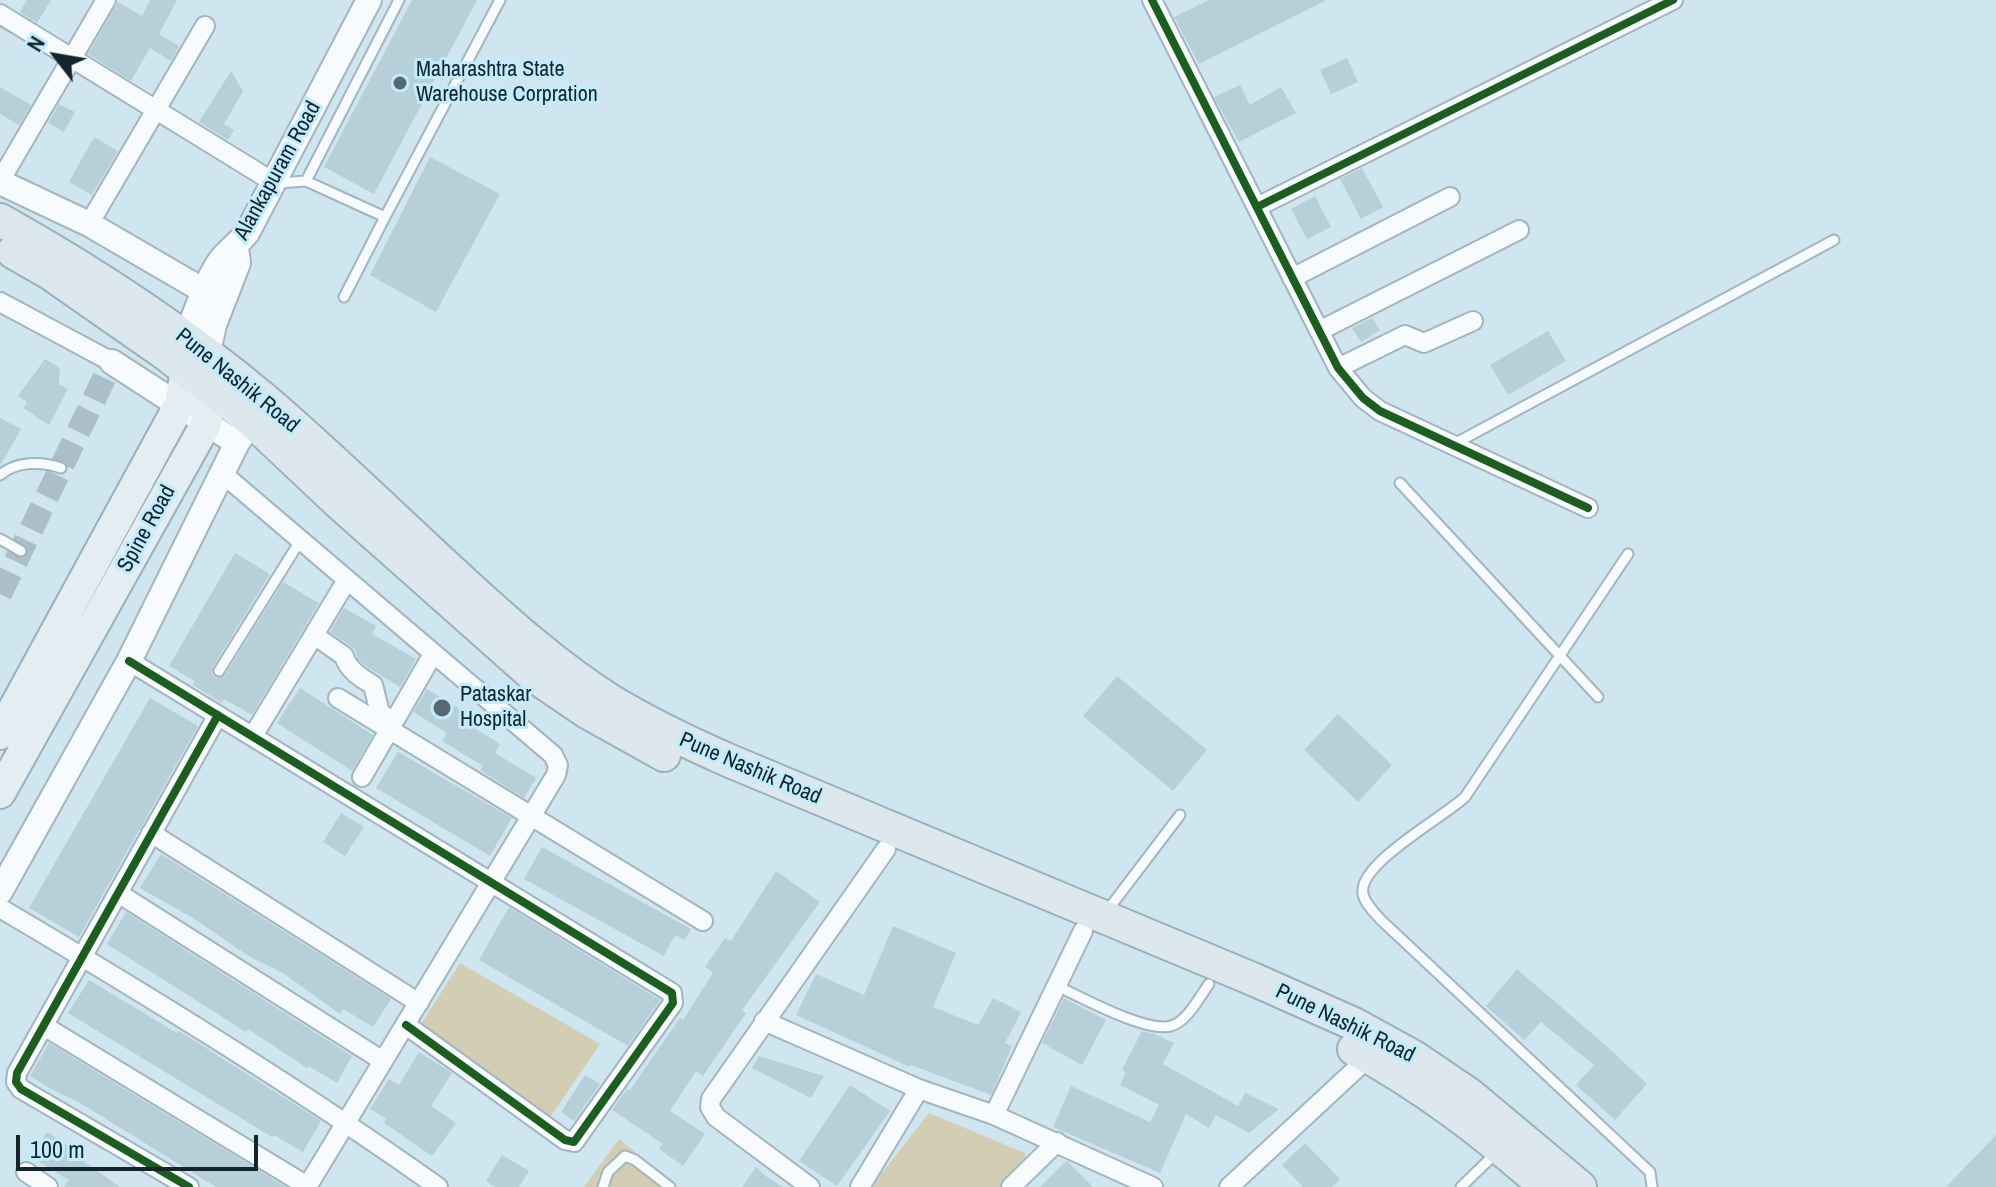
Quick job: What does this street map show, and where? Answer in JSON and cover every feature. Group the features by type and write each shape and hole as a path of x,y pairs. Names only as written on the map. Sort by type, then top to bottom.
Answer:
{"highway":[{"name":"Pune Nashik Road","path":"0,220 69,259 197,364 251,421 480,630 534,676 587,712 666,756 886,849 1303,1001 1354,1024 1414,1057 1494,1114 1580,1187"},
{"name":"Pune Nashik Road","path":"0,245 197,364"},
{"name":"Pune Nashik Road","path":"251,421 609,700 694,746 1092,924 1209,984 1321,1032 1422,1089 1520,1172"}],"main road":[{"name":"Spine Road","path":"0,734 180,404 197,364"},
{"name":"Spine Road","path":"0,793 206,424 197,364"}],"street":[{"path":"106,0 0,181 89,224 204,291"},
{"name":"Alankapuram Road","path":"197,364 204,291 222,258 247,233 369,0"},
{"path":"1152,0 1338,368 1363,398 1380,411 1588,508"},
{"path":"1257,207 1673,0"},
{"path":"0,14 275,183"},
{"path":"89,224 205,26"},
{"path":"1292,278 1450,197"},
{"path":"1319,331 1519,230"},
{"name":"Spine Road","path":"197,364 238,263 236,247"},
{"path":"0,302 112,362 206,424 251,421"},
{"path":"1338,368 1405,335 1424,343 1473,321"},
{"name":"Spine Road","path":"0,892 129,661 251,421"},
{"path":"44,1026 307,1187 556,775 558,765 553,755 223,474"},
{"path":"253,736 347,580"},
{"path":"314,635 344,656 355,673 373,685 380,713 390,725"},
{"path":"362,777 433,654"},
{"path":"129,661 672,993 673,1003 574,1142 565,1140 406,1025"},
{"path":"338,698 390,725 530,817 703,921"},
{"path":"189,1187 21,1089 16,1082 17,1073 218,715"},
{"path":"151,833 419,1003"},
{"path":"810,1187 716,1117 710,1107 711,1099 886,849"},
{"path":"118,893 383,1061"},
{"path":"0,908 347,1122 438,1187"},
{"path":"994,1115 1057,986 1092,924"},
{"path":"764,1021 919,1089 994,1115 1153,1187"},
{"path":"1229,1187 1369,1057"},
{"path":"860,1187 919,1089"},
{"path":"1011,1187 1057,1142"},
{"path":"26,1172 48,1187"}],"lane":[{"path":"306,181 399,0"},
{"path":"344,297 500,0"},
{"path":"275,183 306,181 385,217"},
{"path":"1451,445 1834,240"},
{"path":"0,475 27,464 48,463 61,468"},
{"path":"1400,483 1598,697"},
{"path":"0,539 21,551"},
{"path":"219,671 300,541"},
{"path":"1628,554 1465,797 1373,867 1364,880 1363,894 1381,920 1650,1172 1652,1187"},
{"path":"1092,924 1180,815"},
{"path":"1057,986 1121,1015 1147,1024 1171,1026 1184,1017 1209,984"},
{"path":"603,1187 608,1172 625,1156 670,1187"},
{"path":"1461,1187 1520,1172"}],"shaded area":[{"path":"460,963 600,1044 549,1119 420,1026"},
{"path":"929,1113 1025,1153 1025,1161 1003,1187 871,1187"},
{"path":"619,1139 678,1187 584,1187"}],"building":[{"path":"27,0 51,0 37,23 20,12"},
{"path":"150,0 177,0 159,34 179,46 171,61 150,48 131,81 88,54 118,2 142,16"},
{"name":"Maharashtra State Warehouse Corpration","path":"412,0 477,0 374,194 324,167"},
{"path":"1209,0 1327,0 1199,64 1174,17"},
{"path":"1347,58 1358,82 1331,94 1320,70"},
{"path":"231,71 243,91 224,124 234,130 228,140 199,122"},
{"path":"1240,85 1250,105 1281,87 1296,113 1239,142 1214,97"},
{"path":"0,87 31,105 19,125 0,114"},
{"path":"59,104 75,112 64,132 48,123"},
{"path":"94,137 118,151 92,195 69,182"},
{"path":"430,157 500,194 436,312 370,275"},
{"path":"1362,168 1383,207 1361,219 1340,179"},
{"path":"1315,196 1331,227 1307,239 1291,209"},
{"path":"1372,318 1380,330 1361,342 1352,328"},
{"path":"1548,331 1566,361 1508,395 1490,365"},
{"path":"45,359 60,368 59,384 68,389 49,425 23,408 27,402 18,396"},
{"path":"0,418 21,429 0,466"},
{"path":"235,553 270,574 213,667 212,674 216,678 225,675 283,582 319,603 252,715 224,699 222,703 193,685 195,681 169,666"},
{"path":"344,608 376,626 372,634 416,659 400,687 367,667 358,659 355,649 330,632"},
{"path":"1117,676 1207,750 1173,791 1083,716"},
{"path":"300,688 373,735 352,771 277,723"},
{"path":"427,689 465,712 460,719 500,744 495,753 536,778 524,798 480,770 483,766 442,741 447,733 413,712"},
{"path":"150,698 198,726 79,937 29,908"},
{"path":"1338,714 1392,765 1358,802 1304,750"},
{"path":"398,752 512,818 490,856 376,788"},
{"path":"341,813 364,827 345,856 323,842"},
{"path":"542,847 691,929 685,940 675,935 664,956 524,879"},
{"path":"161,854 391,999 373,1027 343,1009 340,1014 283,973 250,957 193,918 140,888"},
{"path":"776,871 820,902 742,1010 746,1013 703,1076 696,1071 670,1111 705,1134 683,1166 659,1149 663,1144 612,1110 627,1089 630,1090 680,1018 683,1020 713,973 705,967 725,938 731,941"},
{"path":"509,907 660,1000 628,1046 479,960"},
{"path":"126,912 352,1056 337,1083 307,1068 248,1029 246,1032 107,944"},
{"path":"893,926 956,953 933,1007 978,1025 993,998 1021,1012 1005,1043 1012,1046 991,1095 910,1067 796,1015 816,974 864,995"},
{"path":"1517,969 1647,1084 1615,1120 1576,1085 1594,1065 1541,1022 1524,1040 1486,1006"},
{"path":"89,980 177,1033 179,1031 321,1121 303,1152 274,1135 272,1137 68,1013"},
{"path":"1064,998 1106,1020 1082,1065 1042,1043"},
{"path":"1142,1031 1174,1043 1163,1064 1238,1106 1245,1093 1279,1109 1249,1133 1216,1115 1209,1128 1186,1114 1160,1173 1053,1127 1071,1086 1150,1122 1159,1105 1120,1085 1126,1072 1122,1070"},
{"path":"49,1043 286,1187 216,1187 80,1103 51,1089 30,1076"},
{"path":"419,1052 452,1073 431,1106 456,1123 432,1156 384,1123 386,1119 370,1109 389,1079 399,1085"},
{"path":"759,1056 824,1076 811,1098 752,1068"},
{"path":"585,1075 600,1084 574,1121 561,1112"},
{"path":"850,1085 890,1111 837,1186 799,1161"},
{"path":"47,1132 75,1150 73,1154 120,1187 64,1187 69,1180 31,1157"},
{"path":"1996,1135 1996,1187 1946,1187"},
{"path":"1305,1143 1340,1179 1332,1187 1303,1187 1282,1165"},
{"path":"502,1155 529,1171 519,1187 495,1187 486,1181"},
{"path":"1068,1162 1093,1187 1040,1187"},
{"path":"756,1167 767,1177 783,1187 742,1187"}],"tunnel":[{"path":"0,594 112,362"}],"cycle path":[{"path":"1152,0 1338,368 1363,398 1380,411 1588,508"},
{"path":"1257,207 1673,0"},
{"path":"129,661 672,993 673,1003 574,1142 565,1140 406,1025"},
{"path":"189,1187 21,1089 16,1082 17,1073 218,715"}],"place":[{"name":"Maharashtra State Warehouse Corpration","path":"400,83"},
{"name":"Pataskar Hospital","path":"442,708"}]}
